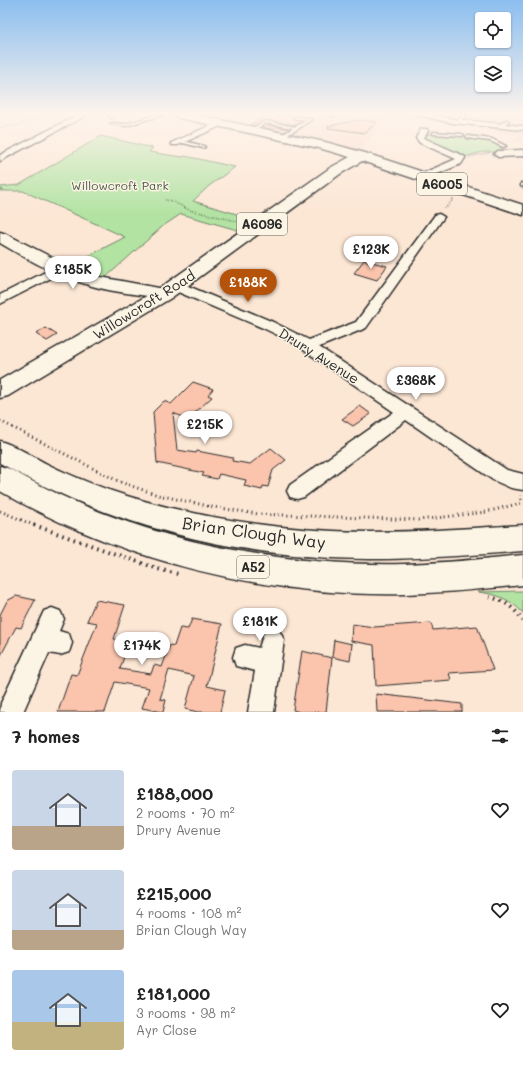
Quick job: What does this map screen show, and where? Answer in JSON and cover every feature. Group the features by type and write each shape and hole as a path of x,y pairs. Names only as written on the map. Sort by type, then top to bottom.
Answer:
{"main road":[{"name":"A6005","path":"335,148 523,210"},
{"name":"Willowcroft Road","path":"0,390 170,290 335,171 361,156"},
{"name":"Brian Clough Way","path":"0,451 51,480 106,502 162,520 221,532 294,542 347,545 412,545 523,538"},
{"name":"Brian Clough Way","path":"0,477 60,508 102,526 166,548 232,564 320,575 371,579 457,577 523,570"},
{"path":"485,541 523,527"}],"street":[{"path":"0,158 19,148"},
{"path":"422,177 458,162 461,158 439,148"},
{"path":"507,148 511,152"},
{"path":"498,154 511,152 523,153"},
{"path":"307,346 361,325 439,217"},
{"path":"0,237 60,268 90,280 150,290 170,290"},
{"path":"0,300 60,268"},
{"name":"Drury Avenue","path":"170,290 268,325 307,346 500,475 520,484"},
{"path":"297,491 406,412"},
{"path":"10,712 51,634"},
{"path":"245,657 271,651 261,712"}],"path":[{"path":"461,158 473,157 483,153 498,154"},
{"path":"0,190 4,189"},
{"path":"165,200 172,201 189,210 259,226"},
{"path":"0,421 120,482 158,495 258,514 419,520 486,512 521,503 520,484"}],"shaded area":[{"path":"348,148 361,148 358,151"}],"green space":[{"name":"Willowcroft Park","path":"81,148 153,148 149,152 182,157 185,156 235,167 209,186 193,201 257,220 241,231 181,214 163,226 105,278 71,265 125,237 23,191 0,191 0,187 19,185"},
{"path":"445,148 501,148 503,150 497,152 483,152 464,157"},
{"path":"523,591 523,613 503,598 478,592"}],"building":[{"path":"364,260 387,266 377,280 354,273"},
{"path":"46,328 57,335 47,341 36,334"},
{"path":"193,382 213,389 208,395 212,397 188,419 173,413 177,450 196,453 197,451 233,458 232,461 250,464 271,448 286,460 273,470 268,487 263,486 262,490 244,486 246,480 219,474 217,479 202,476 204,473 157,463 153,412 164,401 171,404"},
{"path":"360,406 371,414 353,426 342,419"},
{"path":"16,596 35,600 21,628 16,627 0,657 0,615 7,601"},
{"path":"96,600 125,605 114,639 129,641 120,669 151,674 154,665 162,667 170,645 174,646 180,628 188,629 192,619 222,624 207,686 225,690 220,712 198,712 185,709 194,676 169,670 160,699 166,700 163,712 142,708 149,688 115,682 105,712 58,712 71,674 77,675 97,623 87,621"},
{"path":"431,623 433,630 477,626 493,670 449,673 451,680 376,686 374,645 351,641 352,624 374,627"},
{"path":"334,640 352,644 350,661 332,657"},
{"path":"302,651 332,658 326,712 300,712 293,710"},
{"path":"376,694 462,704 462,712 377,712"}]}
